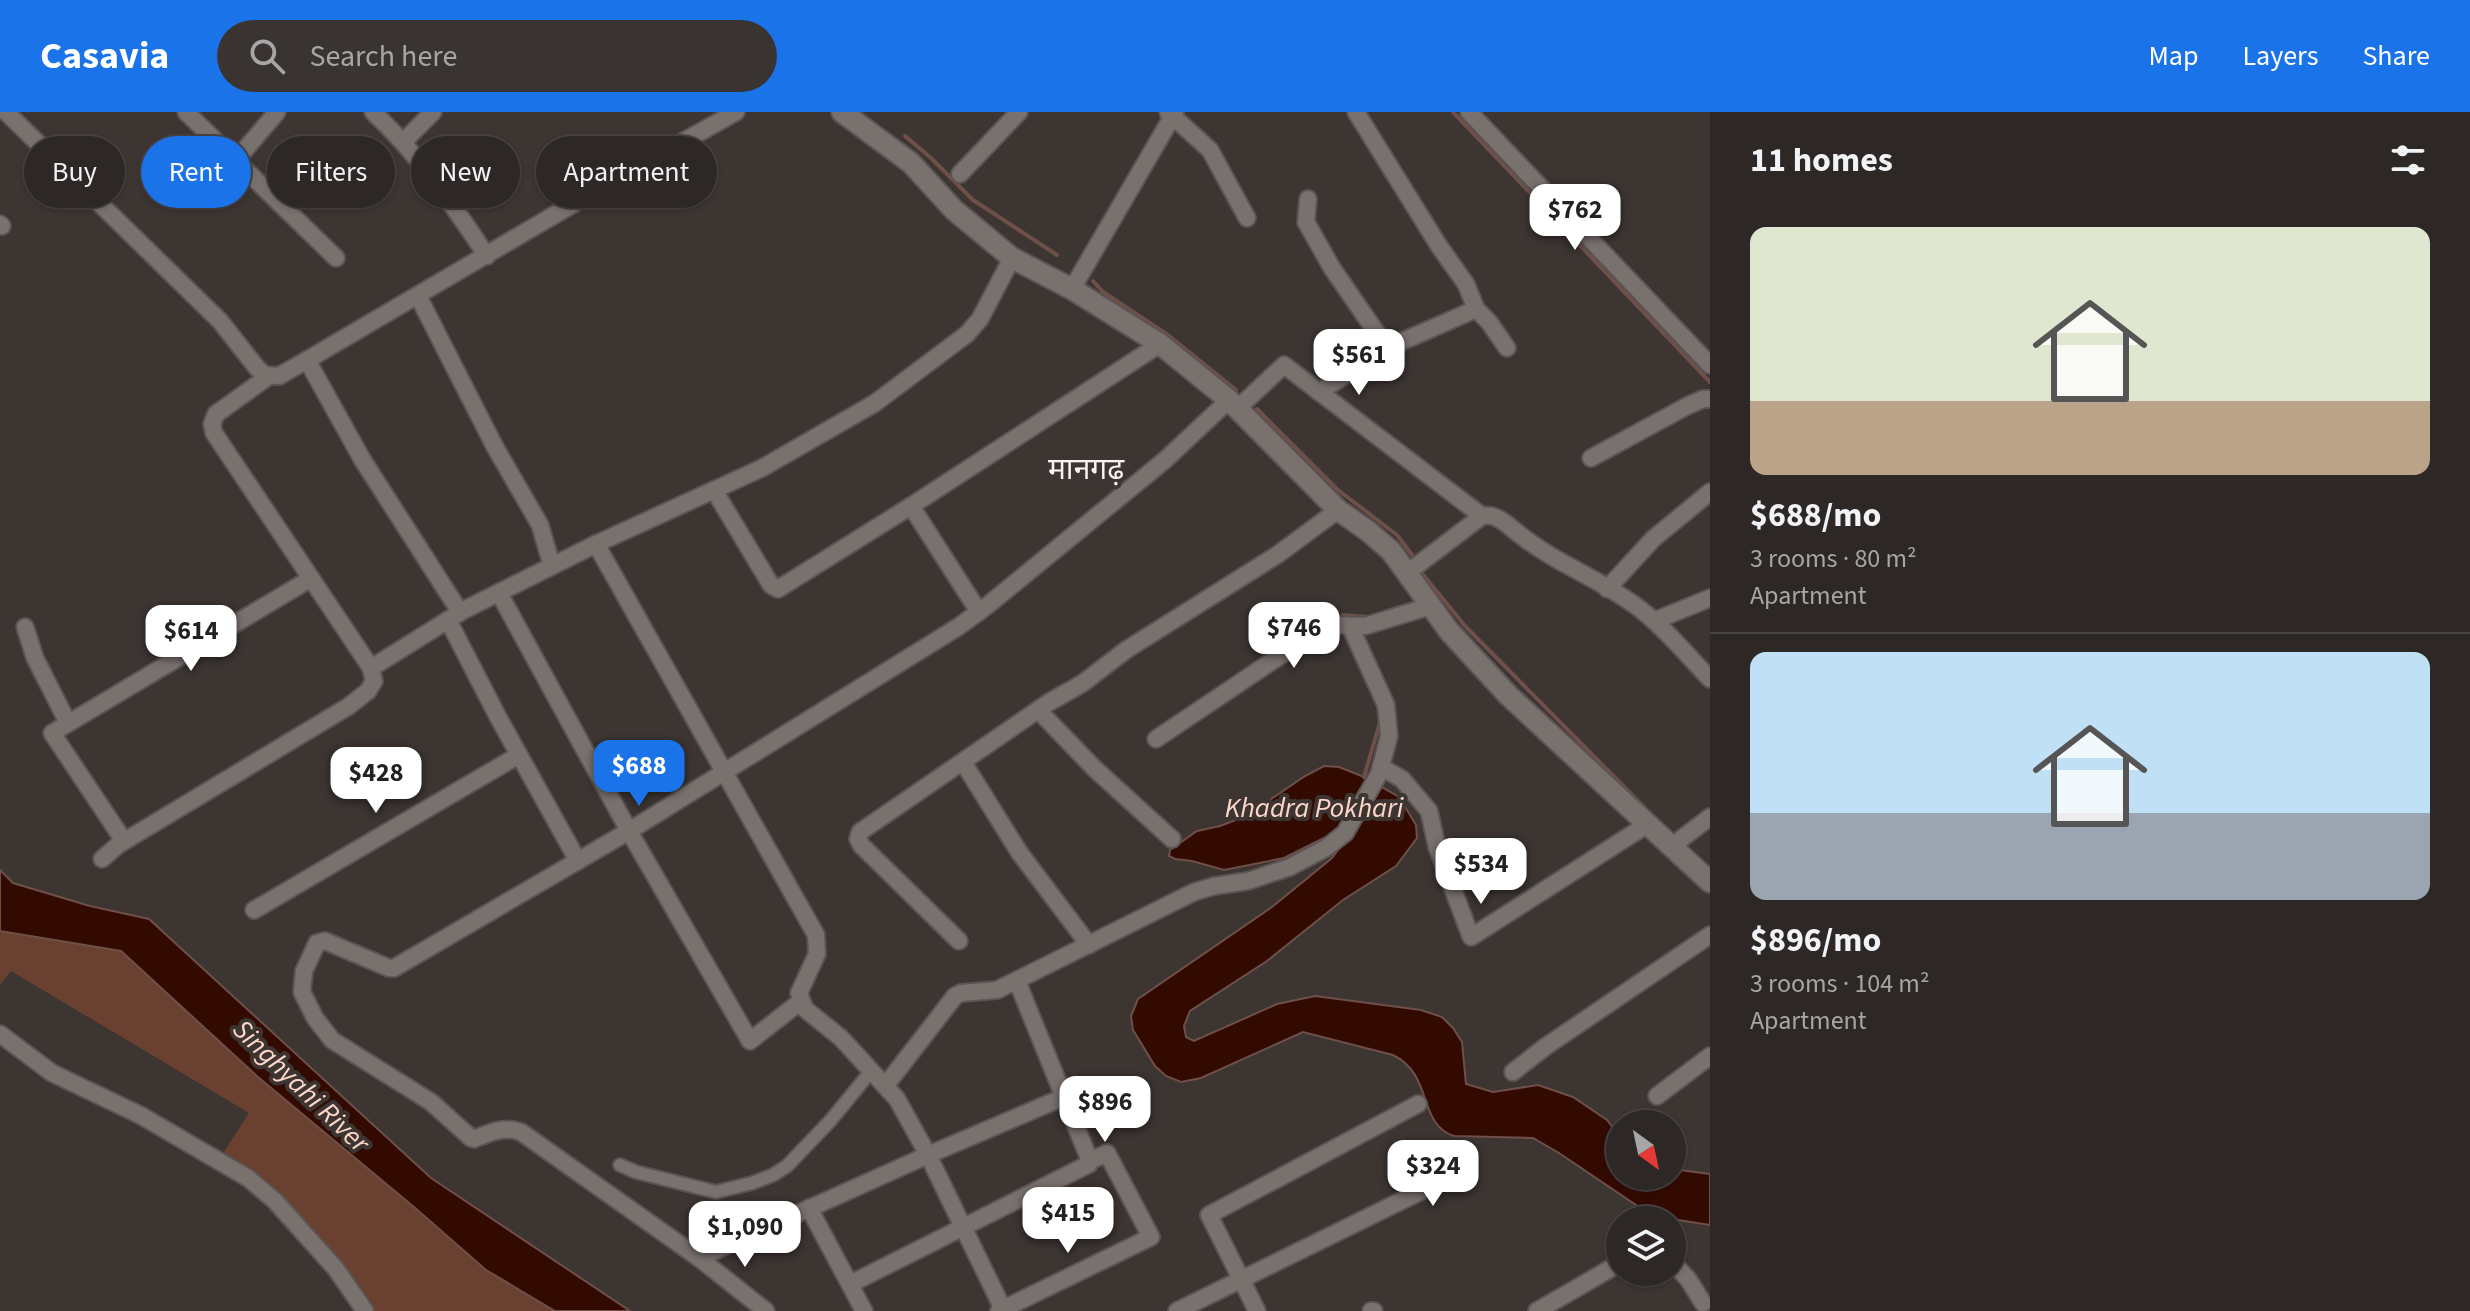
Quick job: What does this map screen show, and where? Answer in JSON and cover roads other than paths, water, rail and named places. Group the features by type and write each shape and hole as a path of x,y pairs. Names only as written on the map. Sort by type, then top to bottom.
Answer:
{"street":[{"path":"6,112 220,321 257,368 269,376 279,376 736,112"},
{"path":"186,112 212,136"},
{"path":"251,143 277,112"},
{"path":"373,112 404,141 447,196 487,256"},
{"path":"404,141 433,112"},
{"path":"960,174 1019,112"},
{"path":"1356,112 1466,284 1476,309 1507,348"},
{"path":"1469,112 1710,365"},
{"path":"846,113 911,163 954,210 1012,258 1072,289 1160,344 1234,404 1338,510 1391,551 1449,631 1508,695 1710,882"},
{"path":"1072,289 1172,113 1210,150 1247,218"},
{"path":"251,173 336,258"},
{"path":"1308,199 1306,222 1332,268 1387,348"},
{"path":"371,668 454,616 596,544 762,468 875,403 967,334 980,319 1012,258"},
{"path":"418,296 495,447 540,525 552,566"},
{"path":"1319,392 1387,348 1476,309"},
{"path":"714,490 776,589 911,506 1160,344"},
{"path":"307,360 454,616 519,755 578,861"},
{"path":"766,1311 699,1258 521,1132 499,1129 471,1138 431,1102 332,1040 315,1018 302,992 304,971 319,942 325,941 394,968 629,831 979,612 1284,365 1482,516"},
{"path":"102,859 124,841 349,706 368,691 374,681 371,668 214,433 212,424 216,414 269,376"},
{"path":"1591,458 1695,402 1710,399"},
{"path":"1607,589 1653,539 1710,492"},
{"path":"911,506 979,612"},
{"path":"959,941 861,845 858,839 860,832 1038,710 1083,683 1126,650 1277,555 1338,510"},
{"path":"1407,573 1482,516 1489,514 1498,517 1539,550 1637,607 1710,679"},
{"path":"596,544 816,935 817,954 799,993 805,1009 841,1038 897,1099 928,1155 963,1228 1002,1310 1151,1237 1107,1153 1090,1161 1083,1169 963,1228 850,1284"},
{"path":"124,841 52,733 310,579"},
{"path":"499,593 629,831 750,1041 801,1001"},
{"path":"1654,621 1710,598"},
{"path":"1156,739 1327,627 1365,626 1431,606"},
{"path":"886,1085 955,996 997,990 1194,892 1248,881 1290,867 1326,848 1345,833 1380,770 1389,736 1386,705 1350,626"},
{"path":"25,627 35,658 68,723"},
{"path":"1038,710 1095,769 1172,839"},
{"path":"254,910 519,755"},
{"path":"963,762 1019,852 1089,945"},
{"path":"1380,770 1402,779 1429,811 1437,847 1471,937 1648,824"},
{"path":"1672,846 1710,817"},
{"path":"1513,1072 1710,935"},
{"path":"1017,981 1090,1161"},
{"path":"0,1034 52,1073 140,1115 248,1178 275,1201 336,1269 365,1311"},
{"path":"1657,1096 1710,1056"},
{"path":"620,1165 636,1172 716,1192 752,1183 787,1166 831,1120 872,1070"},
{"path":"699,1258 1064,1097"},
{"path":"1257,1311 1209,1215 1418,1104"},
{"path":"1177,1311 1464,1170"},
{"path":"809,1208 864,1311"},
{"path":"1537,1311 1606,1271"},
{"path":"1686,1277 1701,1304"}],"water":[{"name":"Khadra Pokhari","path":"1324,766 1339,767 1364,777 1399,797 1416,825 1417,838 1396,866 1343,900 1267,961 1190,1011 1184,1026 1186,1037 1194,1041 1277,1004 1315,996 1421,1010 1442,1017 1462,1042 1466,1084 1493,1092 1538,1085 1573,1097 1606,1119 1606,1185 1533,1138 1454,1136 1442,1130 1429,1110 1415,1074 1393,1055 1303,1032 1201,1078 1181,1082 1166,1076 1155,1066 1133,1030 1131,1016 1138,999 1272,907 1332,858 1366,811 1330,835 1284,858 1224,870 1175,859 1169,856 1170,850 1197,831 1246,816"},
{"name":"Singhyahi River","path":"0,870 13,883 90,906 149,919 431,1178 630,1311 555,1311 486,1270 258,1077 121,951 0,931"},
{"name":"Khadra Pokhari","path":"1686,1171 1710,1174 1710,1225 1686,1221 1686,1206 1638,1206 1614,1190 1686,1190"}],"waterway":[{"path":"1453,112 1710,382"},
{"path":"905,136 973,200 1057,255"},
{"path":"1093,281 1103,292 1168,335 1236,390"},
{"path":"1257,409 1338,490 1397,535 1412,555"},
{"path":"1421,572 1465,626 1644,807"},
{"path":"1384,612 1413,603"},
{"path":"1343,615 1368,617"},
{"path":"1364,777 1380,722"}],"district":[{"name":"मानगढ़","path":"1086,469"}]}
